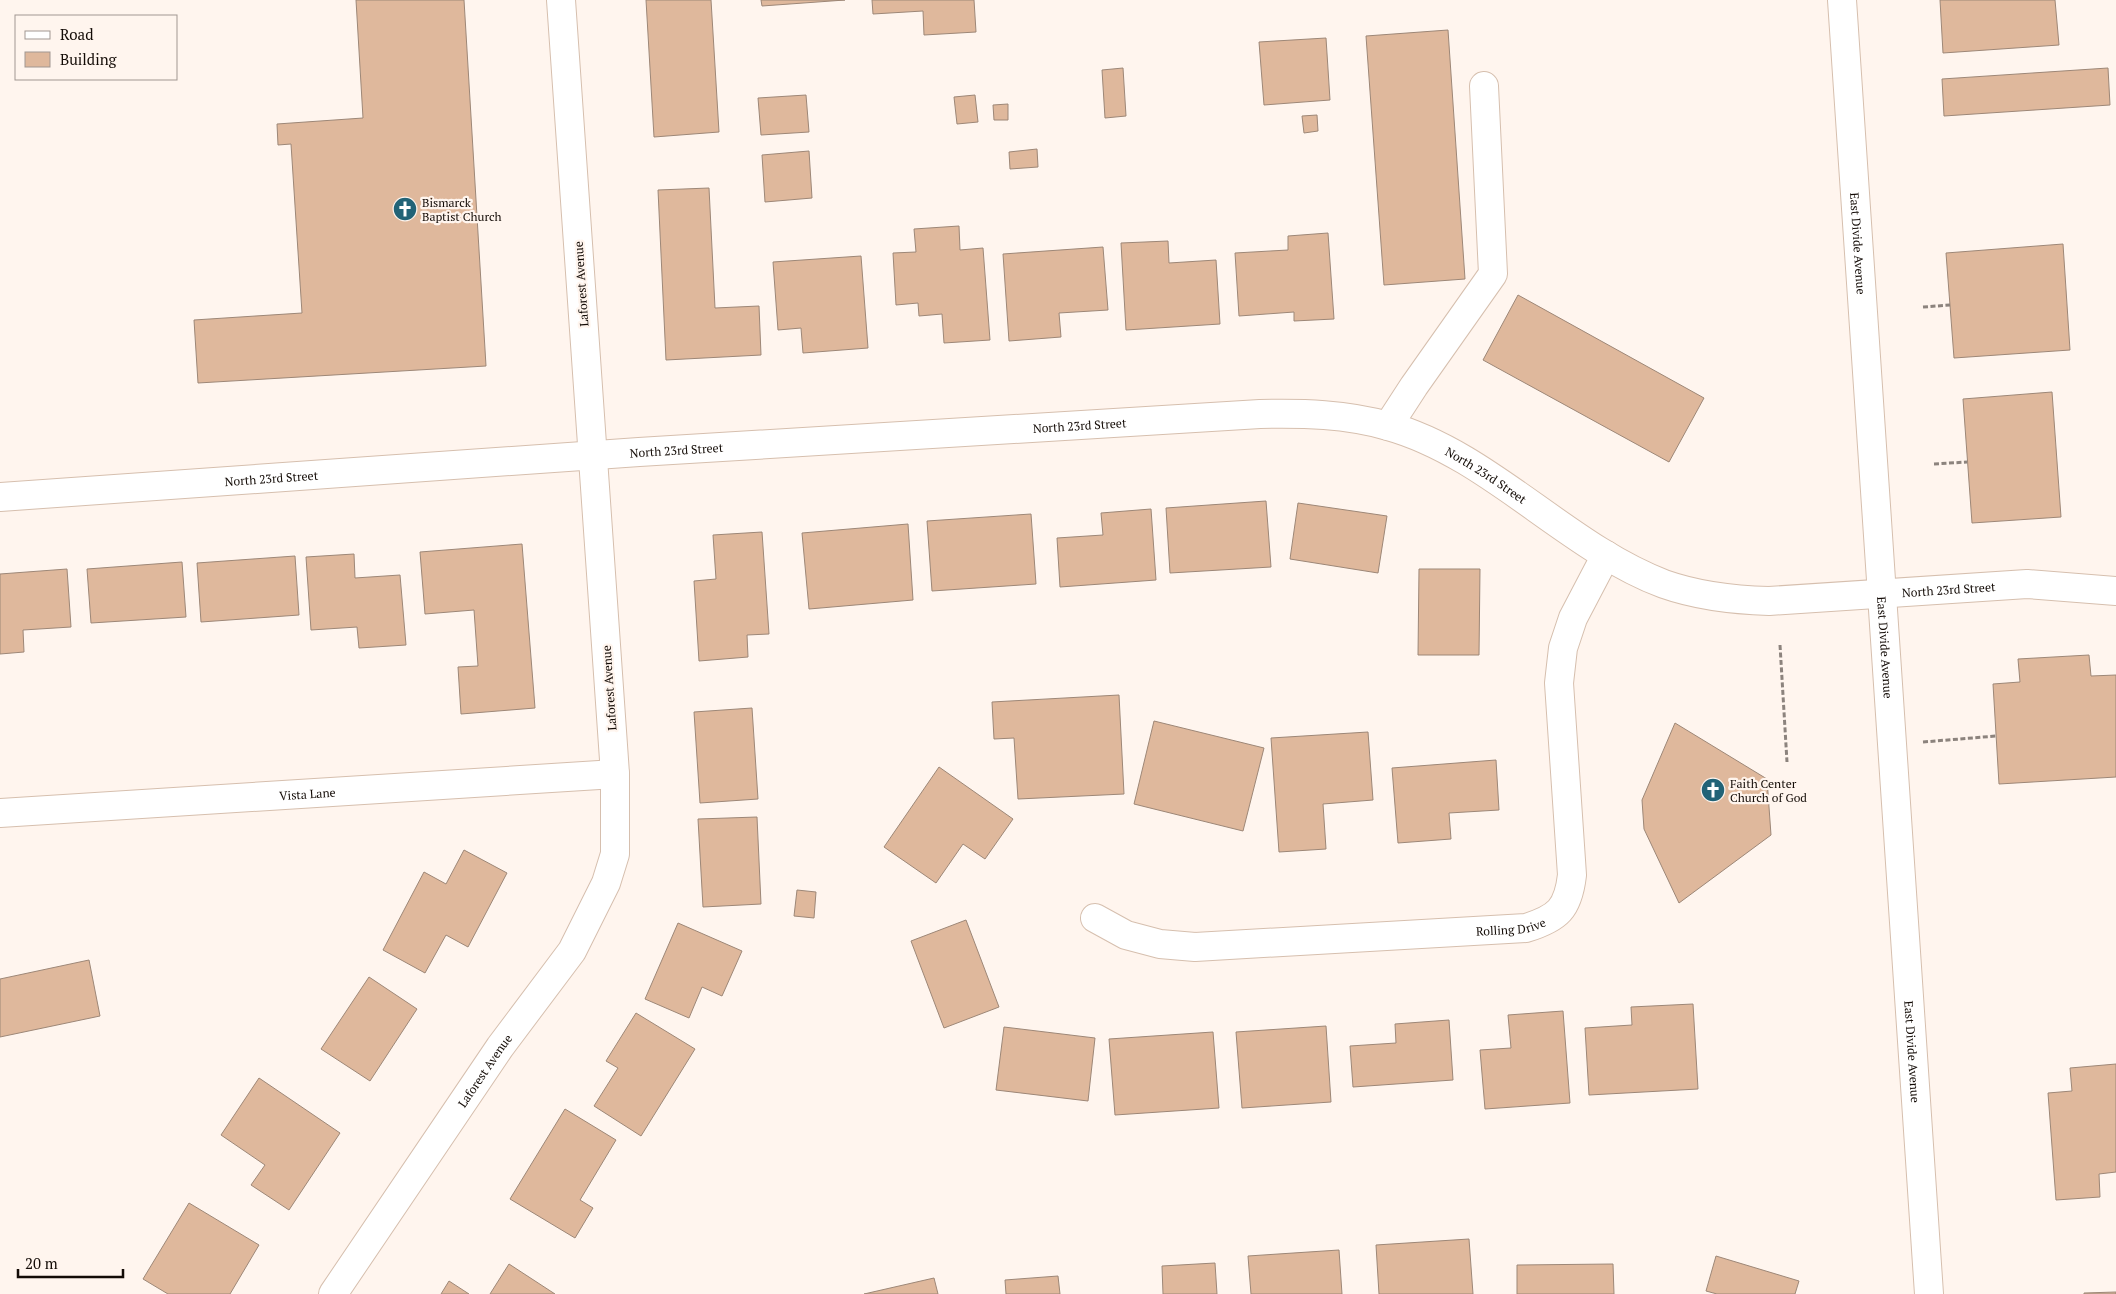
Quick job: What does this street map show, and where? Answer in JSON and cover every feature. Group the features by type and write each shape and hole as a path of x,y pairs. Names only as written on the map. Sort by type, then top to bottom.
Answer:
{"street":[{"name":"Laforest Avenue","path":"334,1294 500,1047 572,951 606,883 615,854 615,774 561,0"},
{"name":"East Divide Avenue","path":"1842,0 1930,1294"},
{"path":"1388,426 1493,274 1484,86"},
{"name":"North 23rd Street","path":"0,497 593,456 1260,414 1326,415 1388,426 1418,437 1474,467 1606,555 1665,584 1701,594 1735,600 1769,601 2027,584 2116,591"},
{"name":"Rolling Drive","path":"1095,918 1126,935 1160,944 1195,947 1526,928 1546,922 1561,911 1570,895 1572,875 1559,682 1563,648 1573,618 1606,555"},
{"name":"Vista Lane","path":"0,813 615,774"}],"path":[{"path":"1923,307 1950,305"},
{"path":"1934,464 1967,462"},
{"path":"1780,645 1787,762"},
{"path":"1892,744 1996,736"}],"building":[{"path":"356,0 464,0 486,366 198,383 194,320 302,313 291,144 278,145 277,124 363,118"},
{"path":"646,0 711,0 719,132 654,137"},
{"path":"761,0 845,0 762,6"},
{"path":"872,0 974,0 976,32 924,35 923,11 873,14"},
{"path":"1940,0 2055,0 2059,45 1943,53"},
{"path":"1448,30 1465,279 1384,285 1366,36"},
{"path":"1326,38 1330,100 1264,105 1259,42"},
{"path":"1123,68 1126,116 1105,118 1102,70"},
{"path":"2108,68 2110,105 1944,116 1942,79"},
{"path":"806,95 809,132 761,135 758,98"},
{"path":"975,95 978,122 957,124 954,97"},
{"path":"1008,104 1008,120 994,120 993,105"},
{"path":"1317,115 1318,131 1304,133 1302,116"},
{"path":"1037,149 1038,167 1010,169 1009,152"},
{"path":"809,151 812,198 765,202 762,155"},
{"path":"709,188 715,308 759,306 761,355 666,360 658,190"},
{"path":"959,226 960,250 983,248 990,340 944,343 942,314 919,316 918,303 896,305 893,253 916,252 914,229"},
{"path":"1328,233 1334,319 1294,321 1294,312 1239,316 1235,253 1288,250 1288,236"},
{"path":"1168,241 1169,263 1216,260 1220,324 1126,330 1121,243"},
{"path":"2063,244 2070,350 1954,358 1946,253"},
{"path":"1103,247 1108,310 1059,313 1061,337 1009,341 1003,254"},
{"path":"861,256 868,348 803,353 801,328 778,330 773,262"},
{"path":"1518,295 1704,398 1669,462 1483,360"},
{"path":"2052,392 2061,517 1972,523 1963,399"},
{"path":"1266,501 1271,567 1170,573 1166,508"},
{"path":"1298,503 1387,516 1378,573 1290,559"},
{"path":"1151,509 1156,580 1060,587 1057,538 1103,535 1101,513"},
{"path":"1031,514 1036,584 932,591 927,521"},
{"path":"908,524 913,600 809,609 802,533"},
{"path":"762,532 769,634 747,635 748,657 699,661 694,581 716,579 713,535"},
{"path":"522,544 535,708 461,714 458,667 478,666 474,610 425,614 420,552"},
{"path":"354,554 355,578 400,575 406,645 359,648 357,627 311,630 306,557"},
{"path":"295,556 299,615 201,622 197,563"},
{"path":"182,562 186,617 91,623 87,569"},
{"path":"67,569 71,627 23,630 24,652 0,654 0,574"},
{"path":"1419,569 1480,569 1479,655 1418,655"},
{"path":"2089,655 2091,676 2116,675 2116,777 1999,784 1993,684 2020,682 2018,659"},
{"path":"1119,695 1124,794 1018,799 1014,738 994,739 992,702"},
{"path":"752,708 758,799 700,803 694,712"},
{"path":"1154,721 1264,748 1243,831 1134,804"},
{"path":"1675,723 1767,779 1771,835 1679,903 1644,829 1642,800"},
{"path":"1368,732 1373,800 1323,804 1326,849 1279,852 1271,738"},
{"path":"1496,760 1499,810 1449,813 1451,839 1398,843 1392,768"},
{"path":"939,767 1013,819 985,859 963,844 936,883 884,847"},
{"path":"757,817 761,904 703,907 698,819"},
{"path":"464,850 507,873 468,947 446,935 425,973 383,950 424,872 446,884"},
{"path":"797,890 816,892 814,918 794,916"},
{"path":"966,920 999,1007 944,1028 911,941"},
{"path":"678,923 742,951 722,996 702,987 689,1018 645,999"},
{"path":"89,960 100,1016 0,1037 0,979"},
{"path":"369,977 417,1009 370,1081 321,1049"},
{"path":"1693,1004 1698,1089 1589,1095 1585,1028 1632,1025 1631,1007"},
{"path":"1563,1011 1570,1103 1485,1109 1480,1050 1511,1048 1508,1015"},
{"path":"636,1013 695,1049 641,1136 594,1106 618,1068 606,1061"},
{"path":"1449,1020 1453,1080 1353,1087 1350,1046 1396,1043 1395,1024"},
{"path":"1326,1026 1331,1102 1242,1108 1236,1032"},
{"path":"1004,1027 1095,1038 1088,1101 996,1090"},
{"path":"1213,1032 1219,1108 1115,1115 1109,1039"},
{"path":"2116,1064 2116,1172 2099,1174 2100,1197 2056,1200 2048,1093 2072,1091 2070,1068"},
{"path":"259,1078 340,1133 289,1210 251,1185 265,1165 221,1135"},
{"path":"565,1109 616,1140 580,1200 593,1208 575,1238 510,1199"},
{"path":"189,1203 259,1245 230,1294 168,1294 143,1279"},
{"path":"1469,1239 1473,1294 1379,1294 1376,1245"},
{"path":"1339,1250 1342,1294 1251,1294 1248,1256"},
{"path":"1716,1256 1799,1281 1795,1294 1717,1294 1706,1291"},
{"path":"1215,1263 1217,1294 1163,1294 1162,1266"},
{"path":"509,1264 555,1294 490,1294"},
{"path":"1613,1264 1614,1294 1517,1294 1517,1265"},
{"path":"1058,1276 1060,1294 1006,1294 1005,1280"},
{"path":"934,1278 938,1294 864,1294"},
{"path":"449,1281 469,1294 441,1294"},
{"path":"2116,1292 2116,1294 2084,1294 2084,1293"}],"place":[{"name":"Bismarck Baptist Church","path":"405,209"},
{"name":"Faith Center Church of God","path":"1713,790"}]}
